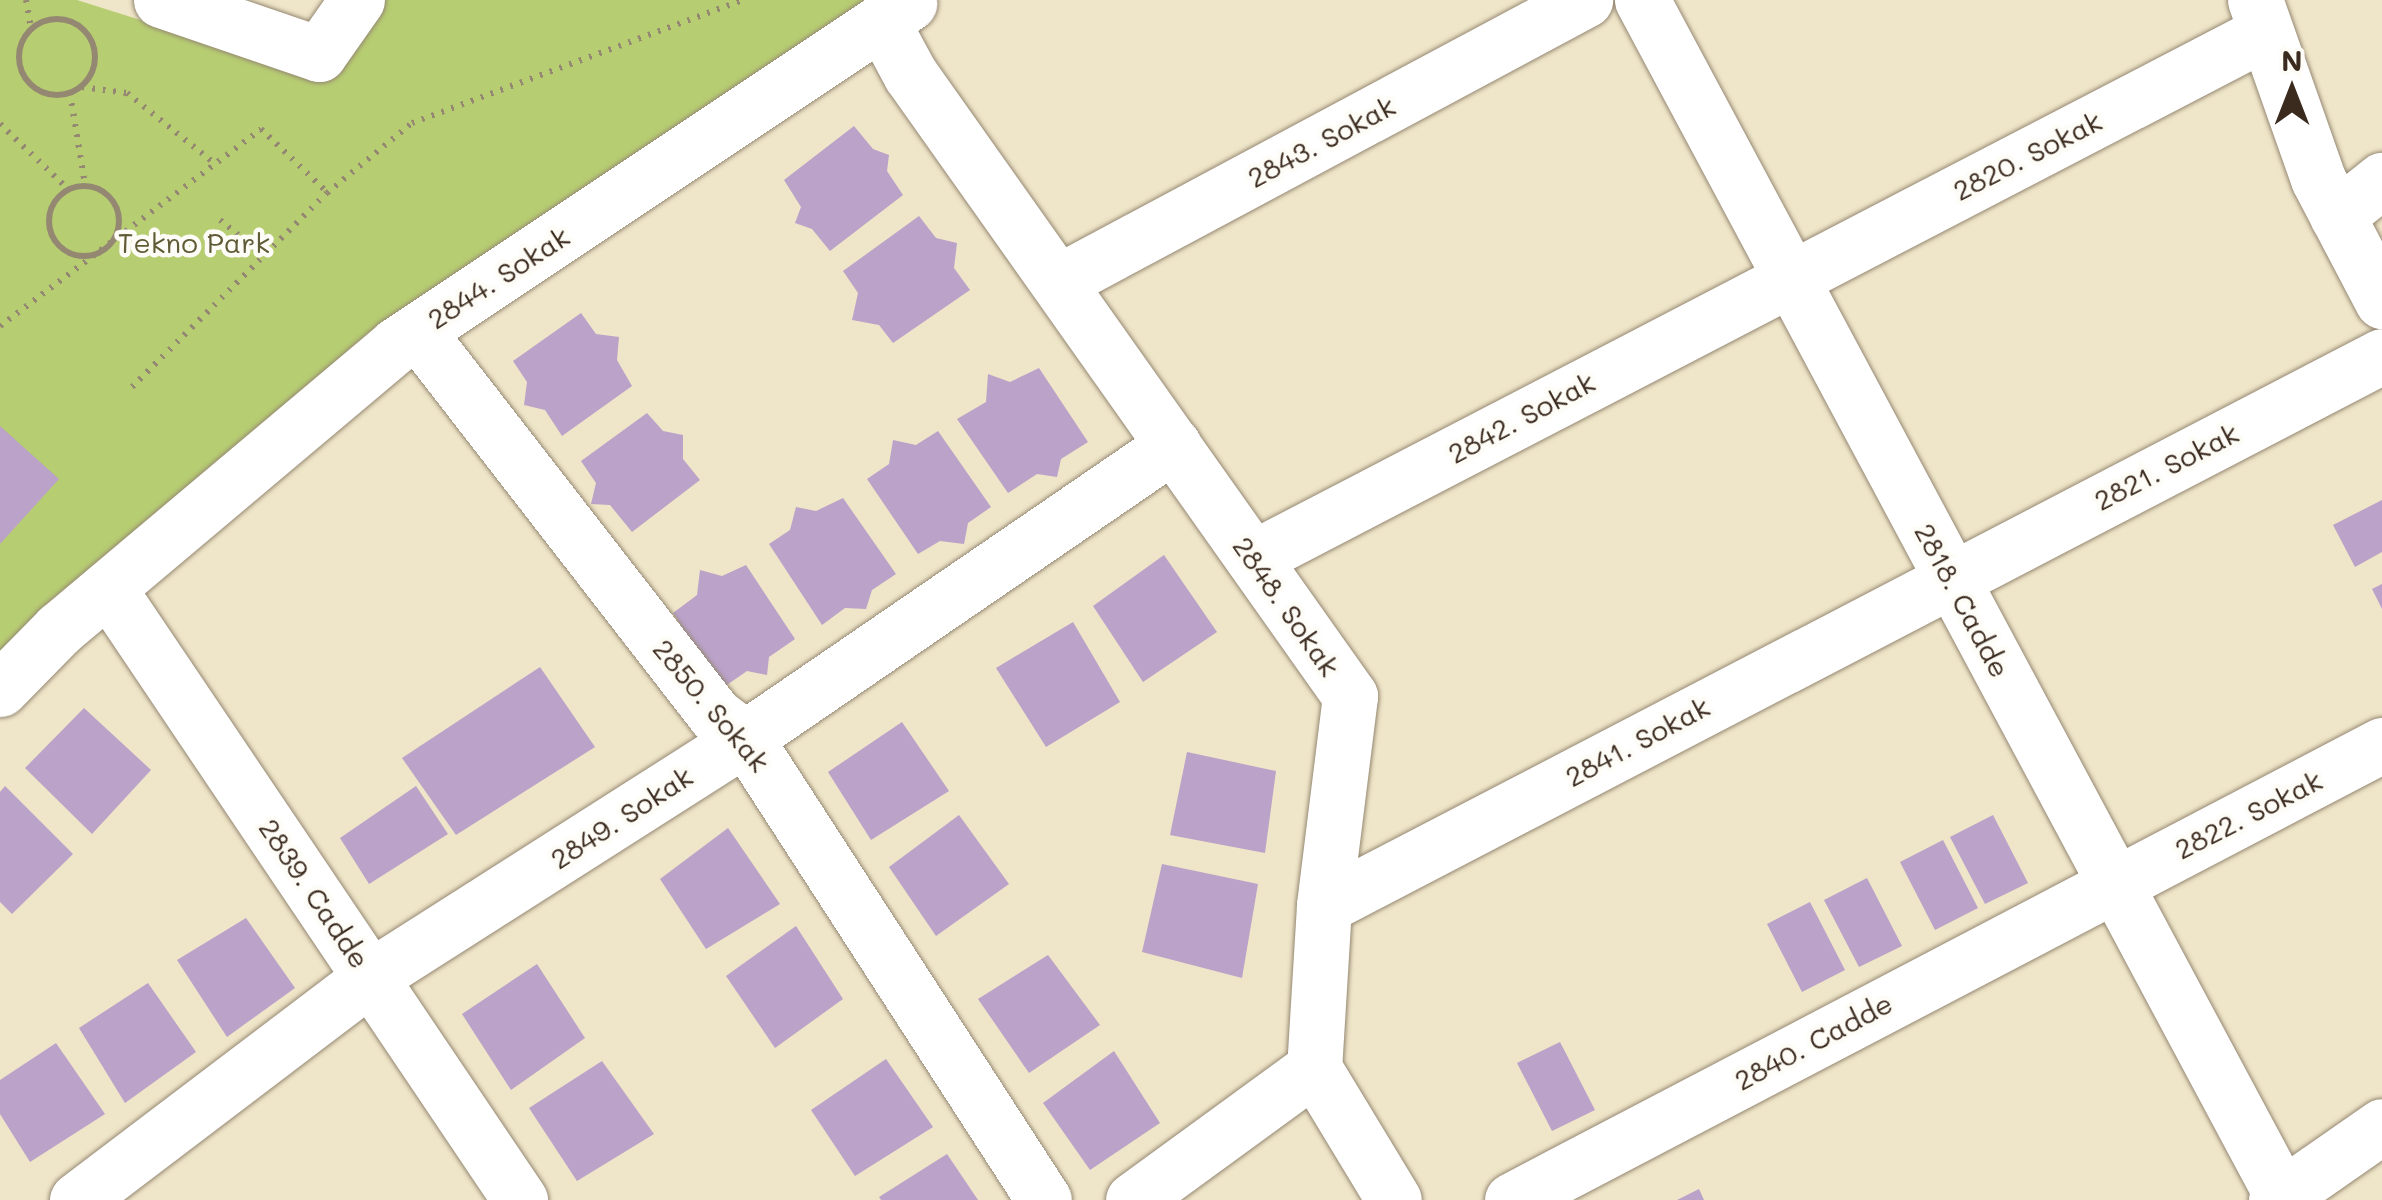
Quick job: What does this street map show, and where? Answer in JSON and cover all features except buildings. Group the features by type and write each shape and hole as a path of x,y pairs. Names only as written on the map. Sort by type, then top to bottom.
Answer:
{"street":[{"path":"161,0 319,54 356,0"},
{"name":"2843. Sokak","path":"1058,282 1585,0"},
{"name":"2818. Cadde","path":"1642,0 2281,1199"},
{"name":"2848. Sokak","path":"898,12 910,74 1350,696 1324,906 1314,1068"},
{"name":"2844. Sokak","path":"0,689 108,588 417,331 898,12"},
{"path":"2260,17 2338,216 2382,301"},
{"name":"2820. Sokak","path":"1790,276 2260,17"},
{"path":"2338,216 2382,180"},
{"name":"2842. Sokak","path":"1253,558 1790,276"},
{"name":"2850. Sokak","path":"417,331 714,715 745,738 1044,1200"},
{"name":"2821. Sokak","path":"1950,576 2382,356"},
{"name":"2849. Sokak","path":"76,1200 372,976 745,738 1173,445"},
{"name":"2841. Sokak","path":"1324,906 1950,576"},
{"name":"2839. Cadde","path":"108,588 520,1200"},
{"name":"2822. Sokak","path":"2114,883 2382,745"},
{"name":"2840. Cadde","path":"1512,1200 2114,883"},
{"path":"1133,1200 1314,1068 1394,1200"},
{"path":"2281,1199 2382,1126"}],"path":[{"path":"26,0 31,28 18,55 25,79 45,94 70,93 81,86 95,52 84,30 61,19 31,28"},
{"path":"132,386 327,192 412,124 743,0"},
{"path":"81,86 128,94 214,164"},
{"path":"70,93 86,186"},
{"path":"0,124 68,189"},
{"path":"0,326 261,129 327,192"},
{"path":"86,186 115,204 119,228 107,248 75,256 56,243 50,211 68,189 86,186"},
{"path":"220,220 262,254"}],"green space":[{"name":"Tekno Park","path":"0,0 77,0 327,79 381,0 872,0 0,669"}]}
